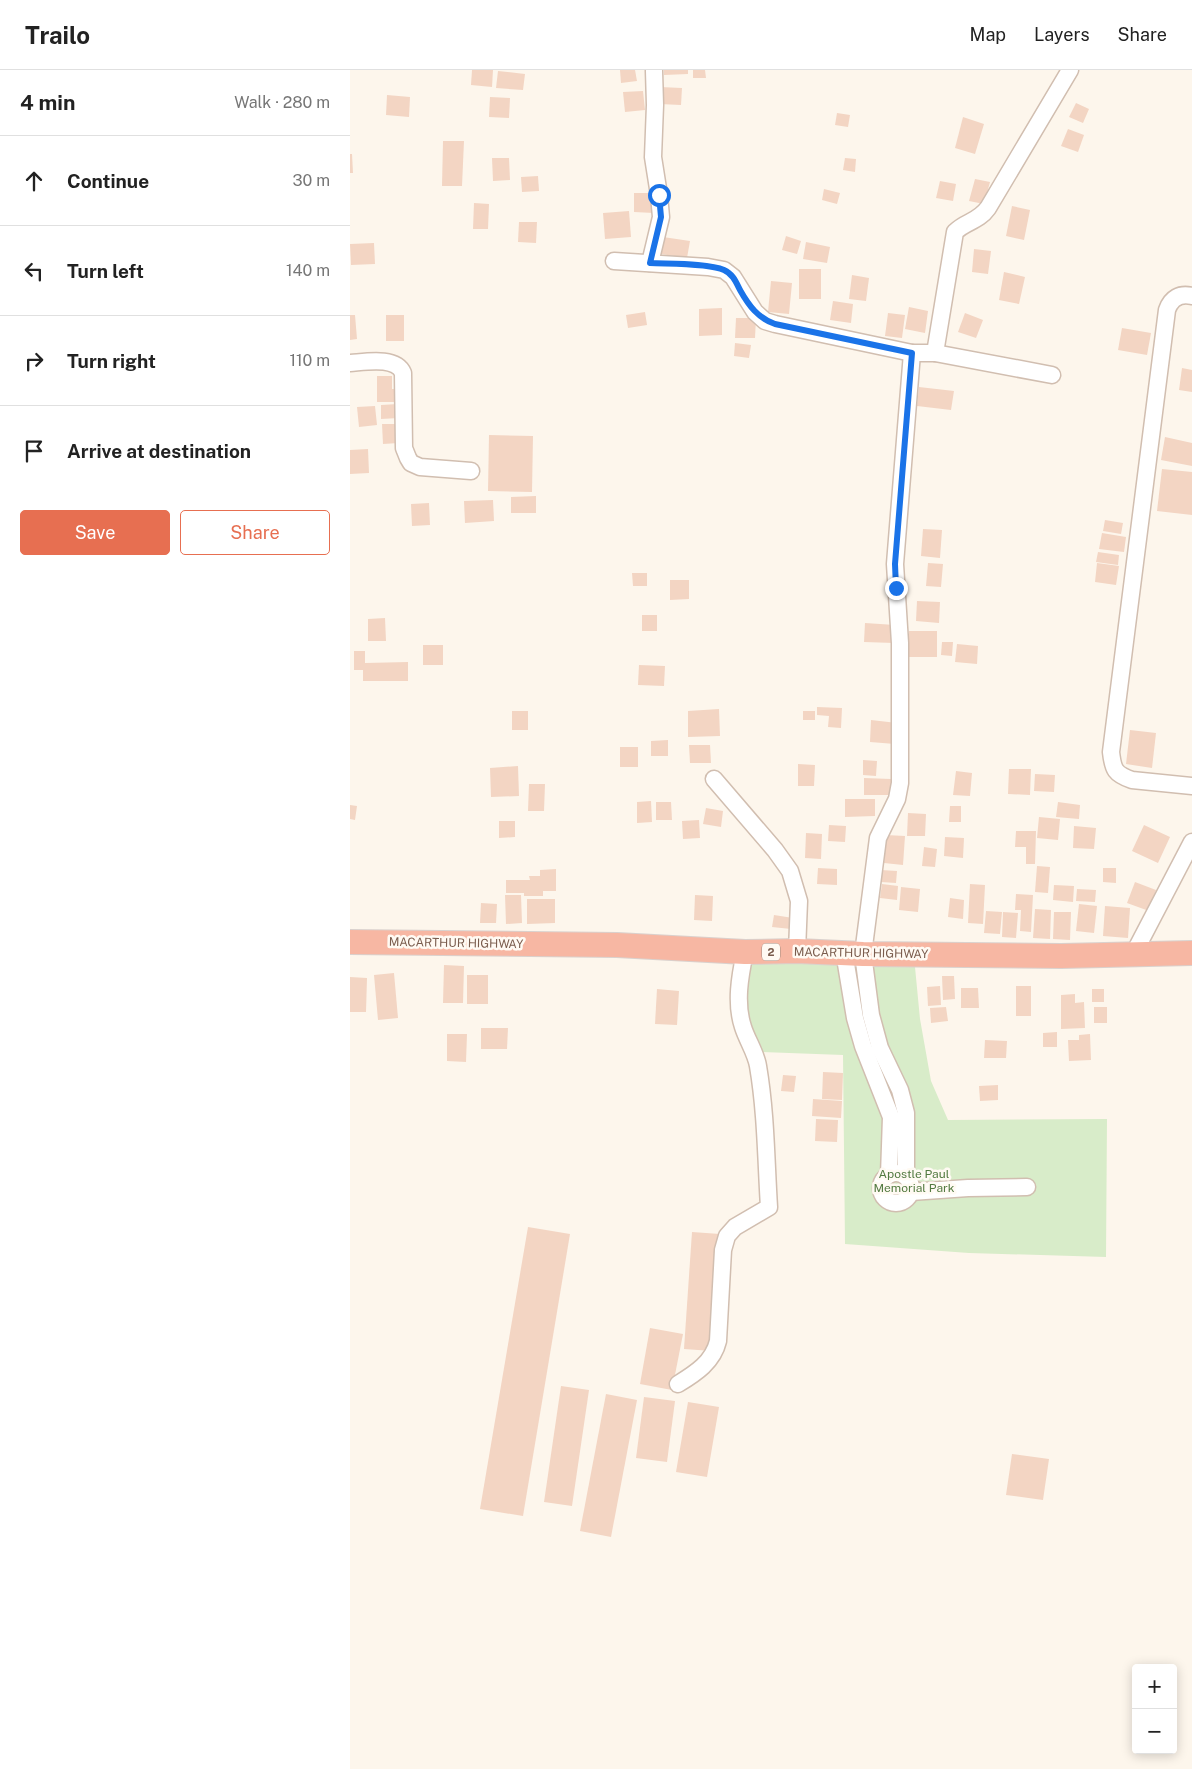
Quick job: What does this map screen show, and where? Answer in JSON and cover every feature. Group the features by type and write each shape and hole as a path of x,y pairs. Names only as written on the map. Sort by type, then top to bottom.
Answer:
{"highway":[{"name":"MACARTHUR HIGHWAY","path":"350,942 617,945 745,952 797,951 1061,956 1192,953"}],"street":[{"path":"935,353 955,232 977,219 988,208 1070,70"},
{"path":"650,263 661,217 653,158 654,71"},
{"path":"614,261 708,267 724,270 733,277 755,312 765,321 775,324 912,353 935,353 1052,375"},
{"path":"1192,296 1181,295 1176,297 1167,310 1111,752 1113,766 1116,772 1123,777 1132,780 1192,786"},
{"path":"906,1176 900,1173 884,1178 881,1190 887,1200 898,1203 908,1197 911,1192 909,1180 906,1176 898,1115 863,1046 863,1017 853,953 878,838 897,799 900,782 900,643 895,564 912,353"},
{"path":"350,363 387,362 394,364 402,370 405,416 404,448 411,463 420,468 471,471"},
{"path":"714,779 775,850 790,871 799,901 797,951"},
{"path":"1133,955 1192,842"},
{"path":"678,1384 705,1365 716,1350 723,1250 726,1236 735,1227 769,1207 765,1133 758,1064 739,1014 741,972 745,952"},
{"path":"889,1175 898,1115"},
{"path":"911,1192 968,1188 1027,1187"}],"green space":[{"name":"Apostle Paul Memorial Park","path":"822,963 915,967 920,1019 931,1081 948,1120 1107,1119 1106,1257 969,1253 845,1244 843,1055 759,1052 743,1016 744,964"}],"building":[{"path":"472,70 493,70 492,87 471,85"},
{"path":"620,70 635,70 637,81 621,83"},
{"path":"664,70 688,70 688,74 664,75"},
{"path":"693,70 705,70 706,78 693,78"},
{"path":"498,71 525,74 523,90 496,88"},
{"path":"660,87 682,88 681,105 659,104"},
{"path":"643,91 645,110 625,112 623,92"},
{"path":"387,95 410,97 409,117 386,115"},
{"path":"490,97 510,98 509,118 489,117"},
{"path":"1076,103 1089,109 1083,123 1069,117"},
{"path":"837,113 850,115 848,127 835,125"},
{"path":"963,117 984,124 975,154 955,148"},
{"path":"1068,129 1084,135 1078,152 1061,146"},
{"path":"443,141 464,141 462,186 442,186"},
{"path":"350,154 352,154 353,173 350,173"},
{"path":"492,158 509,158 510,180 493,181"},
{"path":"845,158 856,159 855,172 843,170"},
{"path":"538,176 539,191 522,192 521,177"},
{"path":"975,179 990,182 984,204 969,201"},
{"path":"940,181 956,184 953,201 936,198"},
{"path":"824,189 840,193 837,204 822,200"},
{"path":"634,193 654,193 654,213 634,212"},
{"path":"474,203 489,204 488,229 473,229"},
{"path":"1012,206 1030,210 1024,240 1006,236"},
{"path":"629,211 631,237 605,239 603,213"},
{"path":"519,222 537,222 536,243 518,242"},
{"path":"786,236 801,241 797,254 782,250"},
{"path":"663,237 690,241 687,258 661,254"},
{"path":"806,242 830,247 827,263 803,259"},
{"path":"374,243 375,264 351,265 350,244"},
{"path":"974,249 991,251 988,274 972,272"},
{"path":"799,269 821,269 821,299 799,299"},
{"path":"1004,272 1025,277 1019,304 999,300"},
{"path":"852,275 869,278 866,301 849,299"},
{"path":"771,281 792,283 789,314 768,312"},
{"path":"833,301 853,304 851,323 830,320"},
{"path":"909,307 928,311 925,333 905,329"},
{"path":"722,308 722,335 699,336 699,309"},
{"path":"645,312 647,325 628,328 626,315"},
{"path":"888,313 905,315 902,338 885,336"},
{"path":"965,313 983,320 976,338 958,332"},
{"path":"350,315 355,315 357,339 350,340"},
{"path":"386,315 404,315 404,341 386,341"},
{"path":"736,318 756,318 755,338 735,338"},
{"path":"1122,328 1151,333 1147,355 1118,350"},
{"path":"735,343 751,345 749,358 734,356"},
{"path":"1182,368 1192,370 1192,392 1179,390"},
{"path":"377,376 392,376 392,389 400,389 399,402 377,402"},
{"path":"919,387 954,391 951,410 917,406"},
{"path":"398,404 399,418 381,419 381,405"},
{"path":"375,406 377,425 359,427 357,407"},
{"path":"382,424 398,424 399,443 383,444"},
{"path":"489,435 533,436 532,492 488,491"},
{"path":"1165,437 1192,443 1192,466 1161,460"},
{"path":"368,449 369,473 350,474 350,450"},
{"path":"1162,469 1192,472 1192,515 1157,511"},
{"path":"536,496 536,513 511,513 511,497"},
{"path":"493,500 494,521 465,523 464,501"},
{"path":"429,503 430,525 412,526 411,504"},
{"path":"1105,520 1123,523 1121,534 1103,531"},
{"path":"923,529 942,530 940,558 921,556"},
{"path":"1102,533 1126,537 1124,552 1099,549"},
{"path":"1098,552 1119,555 1118,565 1096,562"},
{"path":"928,563 943,564 941,587 926,586"},
{"path":"1097,563 1119,566 1116,585 1095,582"},
{"path":"632,573 647,573 647,586 633,586"},
{"path":"670,580 689,580 689,599 670,600"},
{"path":"917,601 940,602 939,623 916,621"},
{"path":"642,615 657,615 657,631 642,631"},
{"path":"385,618 386,641 368,641 368,619"},
{"path":"865,623 895,625 894,643 864,642"},
{"path":"909,631 937,631 937,657 909,657"},
{"path":"942,642 953,642 952,656 941,655"},
{"path":"957,644 978,646 977,664 955,662"},
{"path":"423,645 443,645 443,665 423,665"},
{"path":"354,651 365,651 365,663 408,662 408,681 363,681 363,670 354,670"},
{"path":"639,665 665,666 664,686 638,685"},
{"path":"817,707 842,708 841,728 828,727 829,716 817,715"},
{"path":"719,709 720,736 688,737 688,711"},
{"path":"512,711 528,711 528,730 512,730"},
{"path":"803,711 815,711 815,720 803,720"},
{"path":"871,720 897,723 895,744 870,742"},
{"path":"1130,730 1156,733 1152,768 1126,764"},
{"path":"668,740 668,756 651,756 651,741"},
{"path":"689,745 710,745 711,763 690,763"},
{"path":"620,747 638,747 638,767 620,767"},
{"path":"863,760 877,761 876,776 863,775"},
{"path":"798,764 815,765 814,786 798,786"},
{"path":"518,766 519,796 491,797 490,768"},
{"path":"1009,769 1031,769 1030,795 1008,794"},
{"path":"956,771 972,773 970,796 953,795"},
{"path":"1035,774 1055,775 1054,792 1034,791"},
{"path":"864,778 891,779 891,795 864,795"},
{"path":"529,784 545,784 544,811 528,811"},
{"path":"845,799 875,799 875,816 845,817"},
{"path":"651,801 652,822 637,823 637,802"},
{"path":"656,802 671,802 672,820 656,820"},
{"path":"1058,802 1080,805 1079,819 1056,817"},
{"path":"350,805 357,806 355,820 350,819"},
{"path":"950,806 961,806 961,822 949,822"},
{"path":"706,808 723,811 721,827 703,824"},
{"path":"908,813 926,814 925,836 907,836"},
{"path":"1039,817 1060,819 1058,840 1037,838"},
{"path":"699,820 700,838 683,839 682,821"},
{"path":"499,821 515,821 515,837 499,838"},
{"path":"829,825 846,826 845,842 828,841"},
{"path":"1144,825 1170,837 1158,863 1132,851"},
{"path":"1074,826 1096,828 1094,849 1073,848"},
{"path":"1016,831 1036,831 1035,864 1026,864 1026,847 1015,847"},
{"path":"806,833 822,834 821,859 805,858"},
{"path":"886,835 905,836 903,865 884,863"},
{"path":"945,837 964,838 963,858 944,856"},
{"path":"924,847 937,849 935,867 922,866"},
{"path":"1037,866 1050,867 1048,893 1035,892"},
{"path":"818,868 837,869 837,885 817,884"},
{"path":"1103,868 1116,868 1116,883 1103,882"},
{"path":"556,869 556,891 543,891 543,896 524,896 524,893 506,893 506,880 530,880 529,876 540,876 540,870"},
{"path":"881,870 897,871 896,883 881,882"},
{"path":"1135,882 1156,890 1149,911 1127,903"},
{"path":"882,884 898,886 897,900 880,898"},
{"path":"970,884 985,885 983,924 968,923"},
{"path":"1054,885 1074,886 1073,902 1053,900"},
{"path":"901,887 920,889 918,912 899,910"},
{"path":"1077,889 1096,890 1095,902 1076,901"},
{"path":"1016,894 1033,895 1031,932 1020,931 1021,910 1015,910"},
{"path":"505,895 521,895 522,923 506,924"},
{"path":"695,895 713,896 712,921 694,920"},
{"path":"950,898 964,900 963,919 948,917"},
{"path":"527,899 555,899 555,923 527,924"},
{"path":"481,903 497,904 496,923 480,923"},
{"path":"1079,904 1097,906 1094,933 1076,931"},
{"path":"1105,906 1130,908 1128,938 1103,936"},
{"path":"1035,909 1051,910 1050,939 1033,938"},
{"path":"986,911 1002,912 1000,934 984,933"},
{"path":"1003,912 1018,913 1016,938 1002,937"},
{"path":"1054,912 1071,912 1070,940 1053,939"},
{"path":"774,915 793,918 791,929 772,927"},
{"path":"444,965 464,966 463,1003 443,1003"},
{"path":"394,973 398,1018 378,1020 374,975"},
{"path":"467,975 488,975 488,1004 467,1004"},
{"path":"942,976 954,976 955,999 943,1000"},
{"path":"350,977 367,978 366,1012 350,1012"},
{"path":"940,986 941,1005 928,1006 927,987"},
{"path":"1016,986 1031,986 1031,1016 1016,1016"},
{"path":"961,988 978,988 979,1008 961,1008"},
{"path":"657,989 679,991 677,1025 655,1024"},
{"path":"1092,989 1104,989 1104,1002 1092,1002"},
{"path":"1075,994 1075,1003 1084,1002 1085,1028 1061,1029 1061,995"},
{"path":"946,1007 948,1021 931,1023 930,1008"},
{"path":"1094,1007 1107,1007 1107,1023 1094,1023"},
{"path":"481,1028 508,1028 507,1049 481,1049"},
{"path":"1057,1032 1057,1047 1043,1047 1043,1033"},
{"path":"447,1034 467,1034 466,1062 447,1061"},
{"path":"1090,1034 1091,1060 1069,1061 1068,1040 1079,1040 1079,1035"},
{"path":"985,1040 1007,1041 1006,1058 984,1058"},
{"path":"823,1072 843,1073 842,1100 822,1099"},
{"path":"783,1075 796,1076 794,1092 781,1091"},
{"path":"998,1085 998,1100 980,1101 979,1086"},
{"path":"813,1099 842,1101 841,1118 812,1116"},
{"path":"816,1119 838,1120 837,1142 815,1141"},
{"path":"528,1227 570,1234 523,1516 480,1509"},
{"path":"692,1232 720,1234 712,1351 684,1349"},
{"path":"650,1328 683,1334 672,1390 640,1384"},
{"path":"561,1386 589,1390 572,1506 544,1502"},
{"path":"606,1394 637,1400 611,1537 580,1531"},
{"path":"644,1397 675,1401 667,1462 636,1458"},
{"path":"688,1402 719,1407 707,1477 676,1472"},
{"path":"1012,1454 1049,1459 1043,1500 1006,1495"}],"route":[{"path":"659,195 661,217 650,263 724,270 731,274 745,299 765,321 912,353 895,564 896,588"}]}
